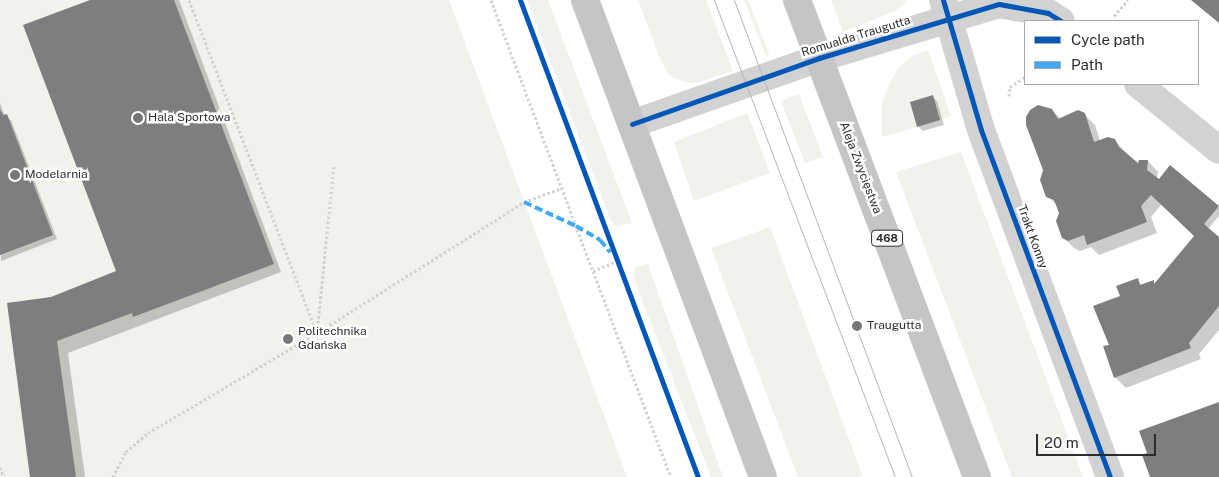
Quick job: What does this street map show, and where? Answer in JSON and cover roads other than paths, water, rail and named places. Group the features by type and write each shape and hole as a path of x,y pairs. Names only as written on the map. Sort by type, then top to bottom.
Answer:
{"main road":[{"path":"585,0 763,477"},
{"name":"Aleja Zwycięstwa","path":"797,0 977,477"}],"street":[{"name":"Romualda Traugutta","path":"632,124 819,58 945,10 999,4 1048,13 1058,20"},
{"name":"Trakt Konny","path":"945,10 981,130 1110,477"},
{"path":"1139,85 1219,150"}],"tram line":[{"path":"714,0 895,477"},
{"path":"734,0 912,477"}],"place":[{"name":"Hala Sportowa","path":"138,118"},
{"name":"Modelarnia","path":"15,175"},
{"name":"Traugutta","path":"857,326"},
{"name":"Politechnika Gdańska","path":"288,339"}]}
